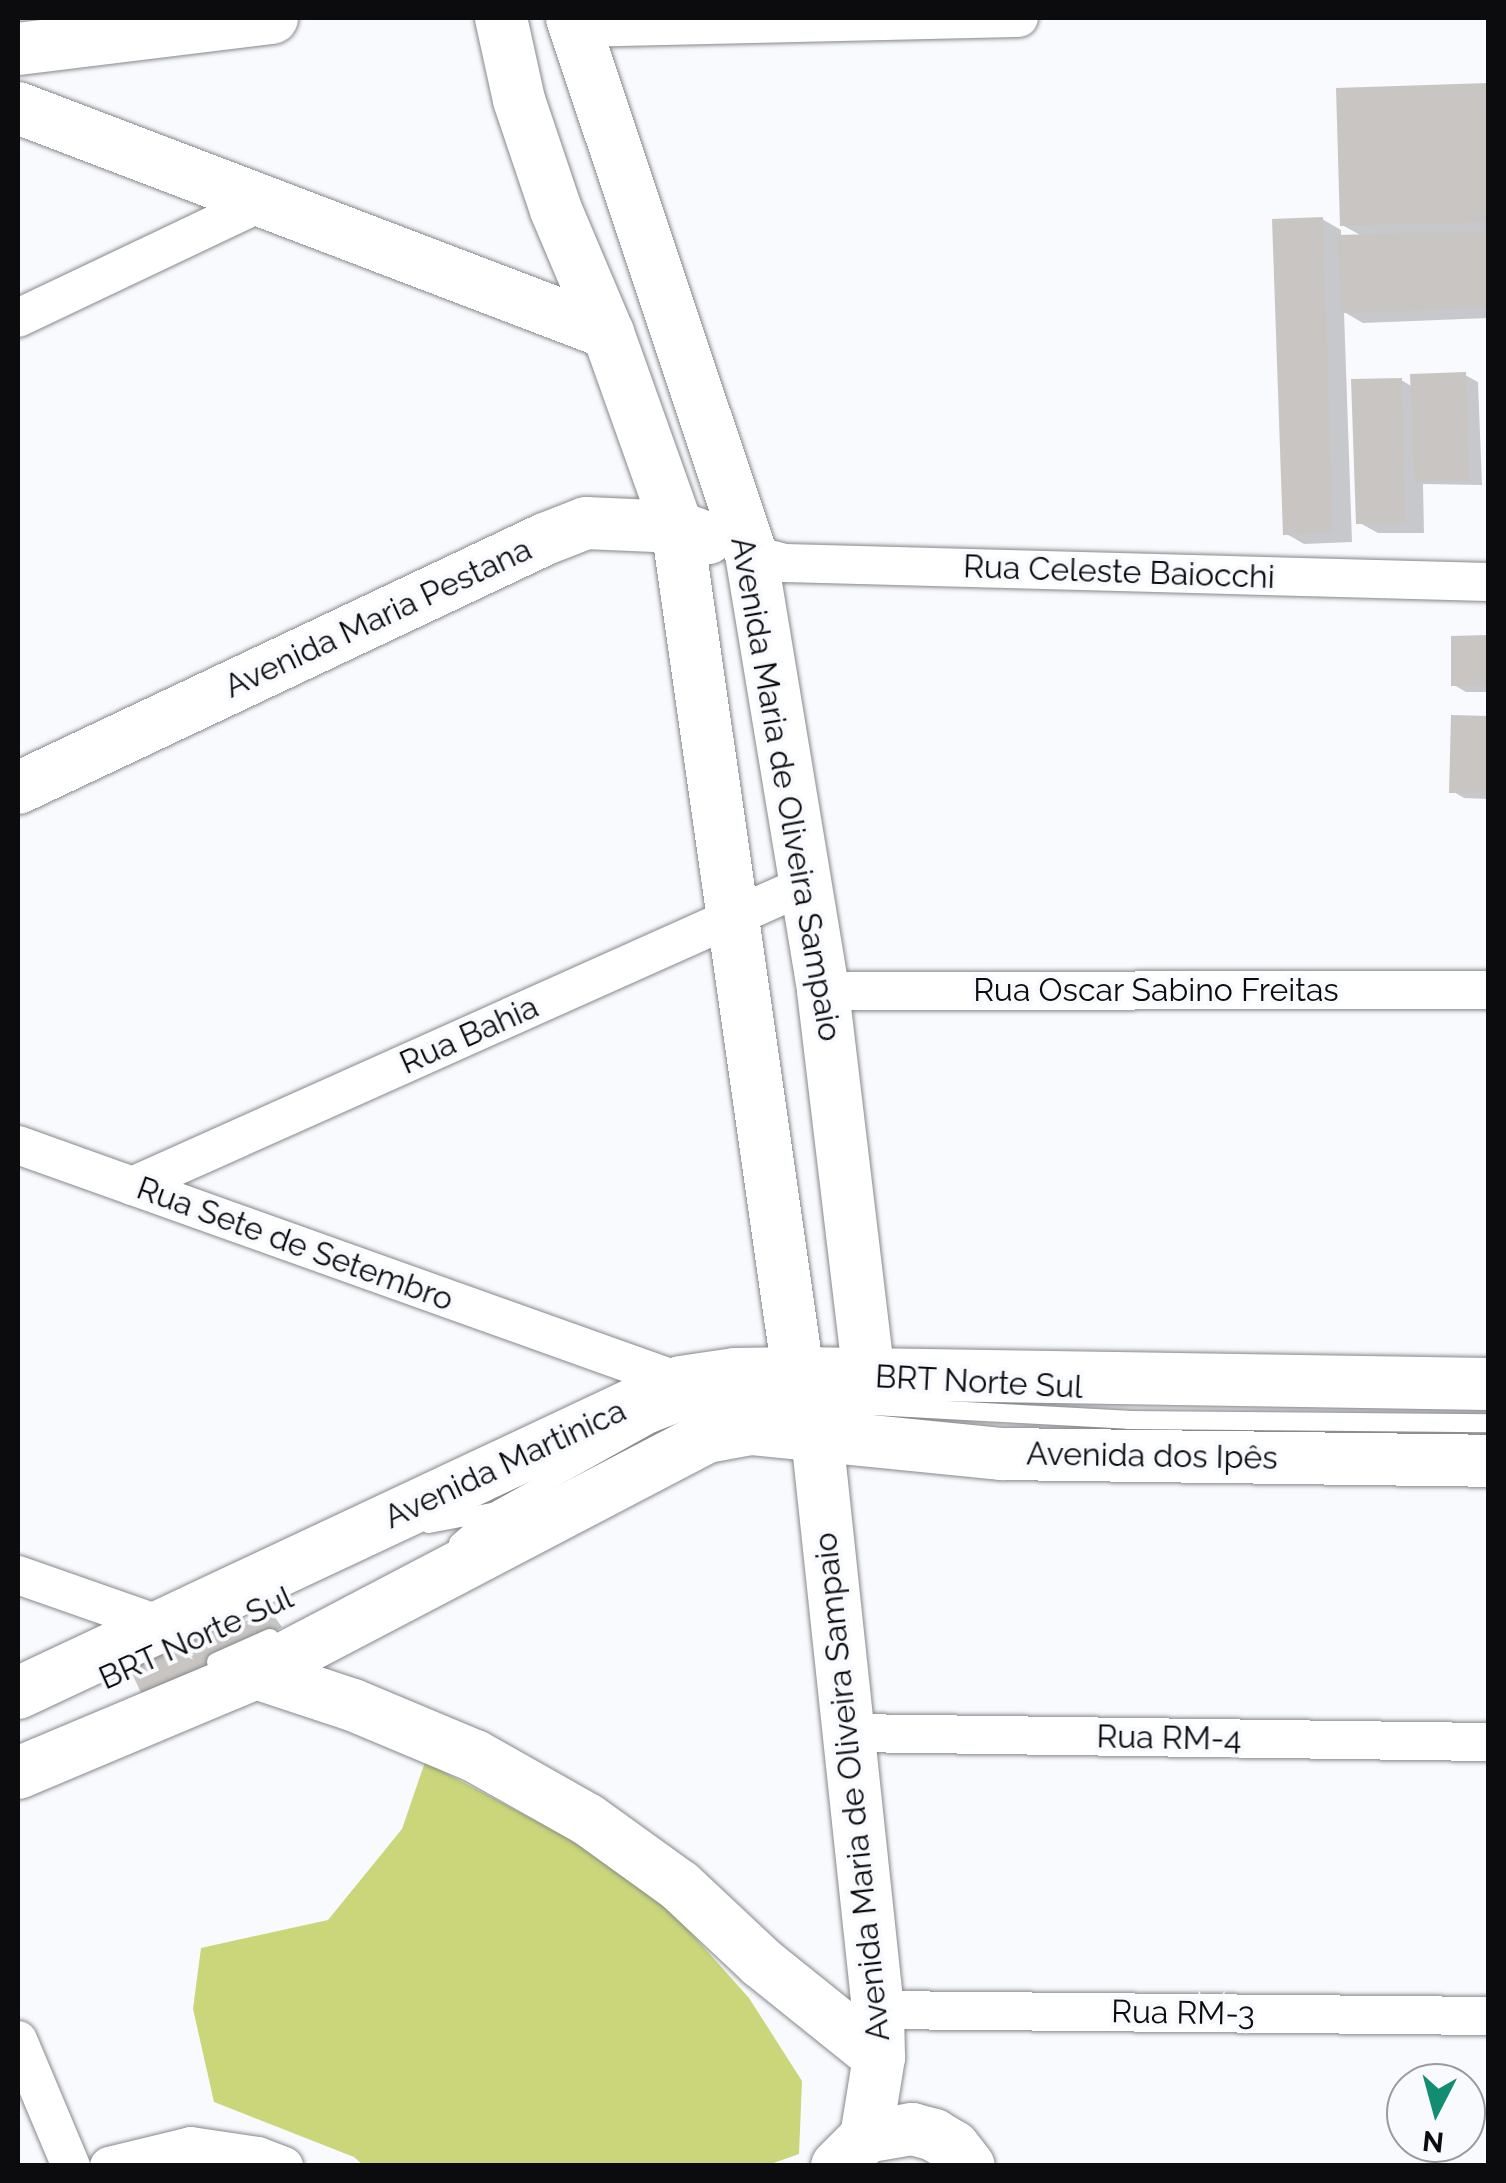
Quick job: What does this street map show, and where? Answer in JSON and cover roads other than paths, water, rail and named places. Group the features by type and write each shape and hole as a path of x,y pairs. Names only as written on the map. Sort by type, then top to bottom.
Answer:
{"main road":[{"path":"18,49 272,18"},
{"name":"Avenida Maria de Oliveira Sampaio","path":"501,18 520,100 550,192 608,332 677,526 734,916 827,1399"},
{"name":"Avenida Maria de Oliveira Sampaio","path":"568,21 751,554 823,991 827,1399 850,1734 878,2034 852,2151"},
{"path":"18,108 608,332"},
{"name":"Avenida Maria Pestana","path":"18,788 586,523 677,526 751,554"},
{"name":"Avenida Martinica","path":"38,1694 158,1624 681,1382 735,1374 827,1399"},
{"path":"827,1399 1488,1384"},
{"name":"Avenida Martinica","path":"18,1773 256,1674 707,1437 751,1429 827,1399"},
{"name":"Avenida dos Ipês","path":"827,1399 1002,1454 1488,1461"},
{"path":"256,1674 352,1705 475,1756 587,1819 680,1886 762,1963 878,2034"},
{"path":"852,2151 900,2129 934,2135 954,2148 968,2166"}],"street":[{"path":"568,21 1020,18"},
{"path":"18,318 264,201"},
{"name":"Rua Celeste Baiocchi","path":"751,554 785,563 1488,582"},
{"name":"Rua Bahia","path":"132,1186 805,885"},
{"name":"Rua Oscar Sabino Freitas","path":"823,991 1488,990"},
{"name":"Rua Sete de Setembro","path":"18,1146 681,1382"},
{"path":"572,1344 591,1361 599,1384 594,1410 578,1430"},
{"path":"18,1575 158,1624"},
{"name":"Rua RM-4","path":"850,1734 1488,1742"},
{"name":"Rua RM-3","path":"878,2034 1488,2016"},
{"path":"18,2040 71,2166"},
{"path":"109,2166 191,2146 258,2156 284,2166"}],"lane":[{"name":"BRT Norte Sul","path":"340,1606 425,1568 493,1512 653,1424 694,1408 732,1402 827,1399 1022,1416 1488,1423"},
{"name":"BRT Norte Sul","path":"418,1529 493,1512"},
{"name":"BRT Norte Sul","path":"38,1694 304,1581"},
{"name":"BRT Norte Sul","path":"198,1670 287,1630"}]}
